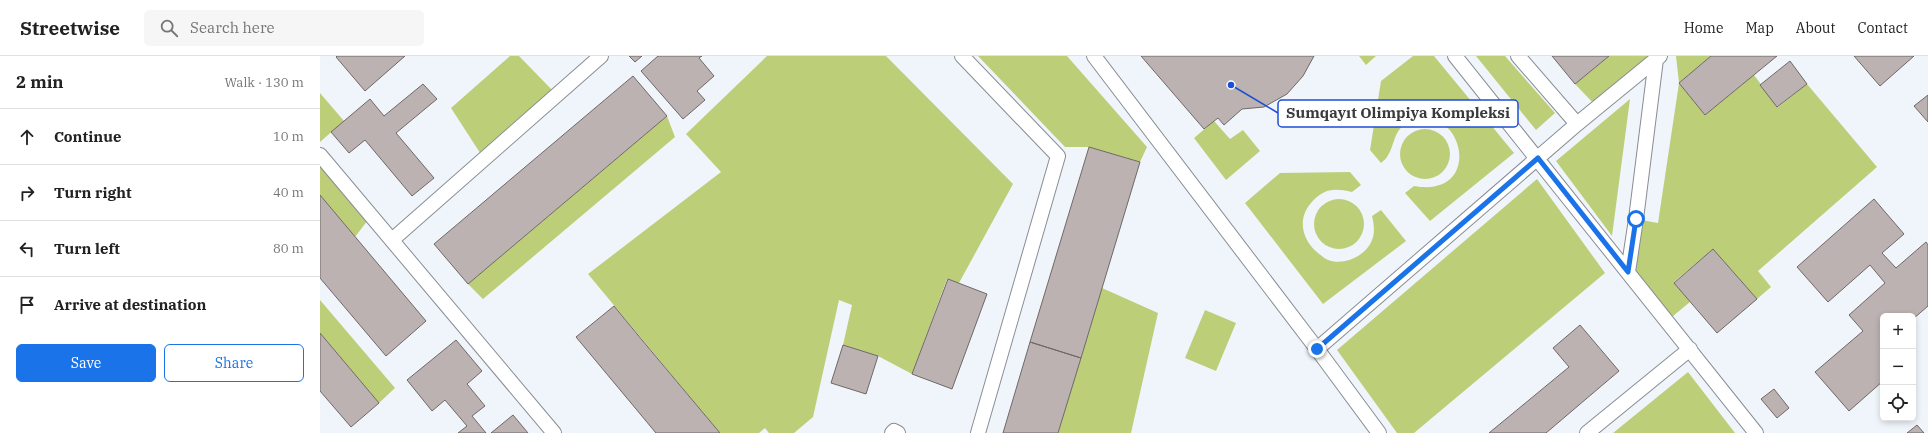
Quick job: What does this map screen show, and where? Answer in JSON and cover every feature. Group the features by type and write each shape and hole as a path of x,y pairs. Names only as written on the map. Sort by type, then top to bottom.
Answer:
{"lane":[{"path":"392,240 601,56"},
{"path":"962,56 1058,156 978,433"},
{"path":"1094,56 1379,433"},
{"path":"1455,56 1538,158 1756,433"},
{"path":"1518,56 1577,124"},
{"path":"1317,349 1577,124 1658,57"},
{"path":"1628,272 1658,57"},
{"path":"320,155 554,433"},
{"path":"1587,433 1690,350"},
{"path":"892,433 894,431 898,433"}],"green space":[{"path":"510,56 519,56 557,95 484,159 451,108"},
{"path":"767,56 886,56 1013,184 959,283 947,279 912,374 878,356 843,345 852,305 839,300 813,417 794,433 769,433 765,428 759,433 720,433 588,274 721,172 686,134"},
{"path":"978,56 1067,56 1147,147 1140,162 1089,147 1065,147"},
{"path":"1359,56 1376,56 1366,65"},
{"path":"1413,56 1434,56 1514,153 1430,221 1405,193 1414,186 1437,186 1451,178 1458,165 1459,150 1453,135 1443,124 1428,118 1409,122 1404,125 1397,133 1390,153 1381,163 1370,150 1381,81"},
{"path":"1476,56 1505,56 1555,113 1536,130"},
{"path":"1609,56 1660,56 1597,107 1575,84"},
{"path":"1676,56 1711,56 1679,83"},
{"path":"1754,75 1778,107 1807,84 1877,167 1758,271 1771,287 1757,299 1713,249 1674,282 1690,302 1667,321 1628,272 1636,219 1658,223 1679,83 1705,115"},
{"path":"320,93 344,121 320,142"},
{"path":"1630,99 1612,236 1556,161"},
{"path":"667,116 675,137 483,299 468,284"},
{"path":"1214,121 1230,139 1243,130 1260,151 1226,180 1194,138"},
{"path":"1420,129 1430,129 1443,136 1450,149 1450,159 1443,172 1430,179 1420,179 1411,175 1404,168 1400,159 1400,149 1404,140 1411,133"},
{"path":"320,155 371,216 355,237 320,195"},
{"path":"1350,172 1361,185 1352,192 1330,190 1320,194 1307,209 1304,216 1303,229 1308,242 1318,253 1328,260 1341,262 1354,258 1365,251 1369,246 1374,231 1372,216 1381,210 1406,241 1323,304 1245,203 1280,173"},
{"path":"1537,179 1605,273 1414,433 1397,433 1337,350"},
{"path":"1334,199 1344,199 1357,206 1364,219 1364,229 1357,242 1344,249 1334,249 1325,245 1318,238 1314,229 1314,219 1318,210 1325,203"},
{"path":"1102,288 1158,313 1131,433 1058,433"},
{"path":"320,300 395,388 379,403 320,333"},
{"path":"1205,310 1236,323 1216,371 1185,358"},
{"path":"1688,372 1735,433 1613,433"}],"building":[{"path":"405,56 365,91 336,57"},
{"path":"629,56 642,56 635,62"},
{"path":"658,56 702,56 699,58 714,76 697,91 705,100 683,119 641,71"},
{"path":"1141,56 1314,56 1303,76 1287,94 1264,107 1242,109 1224,125 1218,118 1204,129"},
{"path":"1552,56 1609,56 1575,84"},
{"path":"1711,56 1777,56 1705,115 1679,83"},
{"path":"1854,56 1914,56 1880,86"},
{"path":"1790,61 1807,84 1777,107 1760,85"},
{"path":"633,76 667,116 468,284 434,244"},
{"path":"423,84 437,99 396,133 434,178 412,196 365,140 349,153 331,132 370,99 384,116"},
{"path":"1928,95 1928,122 1914,106"},
{"path":"1089,147 1140,162 1081,358 1030,342"},
{"path":"320,195 426,321 386,356 320,278"},
{"path":"1874,199 1904,234 1882,253 1896,268 1926,242 1928,245 1928,306 1916,316 1916,313 1880,313 1880,384 1849,411 1815,372 1863,331 1849,315 1885,283 1870,265 1828,302 1797,267"},
{"path":"1713,249 1757,299 1717,333 1674,283"},
{"path":"948,279 987,294 952,389 912,374"},
{"path":"614,306 720,433 656,433 576,337"},
{"path":"1580,325 1619,371 1546,433 1489,433 1569,367 1553,348"},
{"path":"320,333 379,403 351,427 320,391"},
{"path":"456,340 482,371 467,384 485,406 472,416 486,433 458,433 467,426 445,400 432,411 407,380"},
{"path":"1030,342 1081,358 1058,433 1003,433"},
{"path":"843,345 878,356 866,394 831,383"},
{"path":"1774,389 1789,408 1777,418 1761,399"},
{"path":"513,415 528,433 491,433"},
{"path":"1917,425 1924,433 1907,433"}],"place":[{"name":"Sumqayıt Olimpiya Kompleksi","path":"1231,85"}],"route":[{"path":"1317,349 1538,158 1628,272 1636,219"}]}
